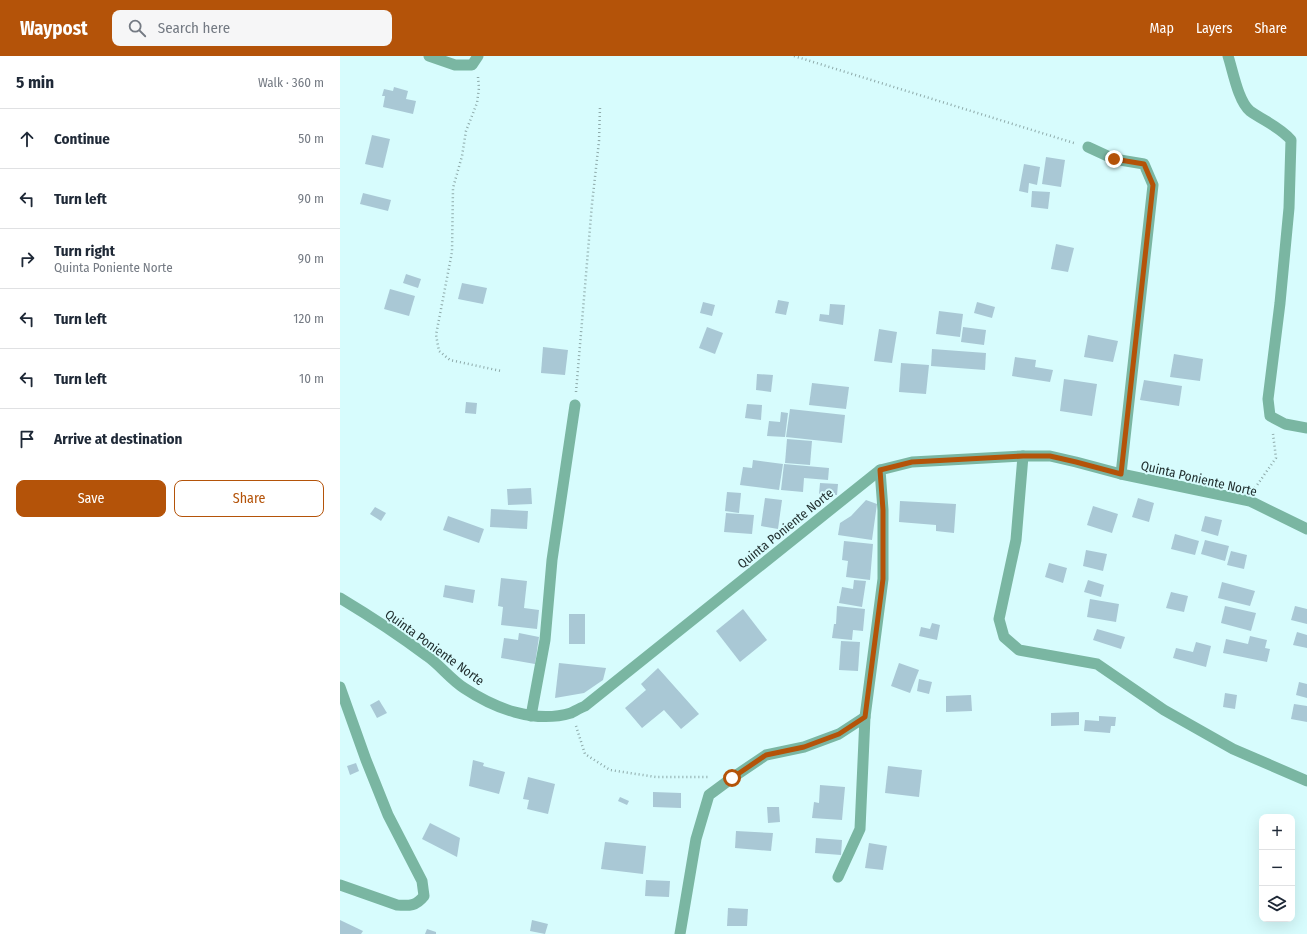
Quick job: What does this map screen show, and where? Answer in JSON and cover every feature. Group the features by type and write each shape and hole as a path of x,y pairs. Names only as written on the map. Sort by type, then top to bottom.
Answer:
{"street":[{"path":"429,56 455,65 475,61"},
{"path":"1228,56 1242,100 1249,110 1285,133 1291,140 1289,208 1280,303 1268,399 1270,416 1285,424 1307,428"},
{"path":"1088,147 1114,159 1144,164 1153,185 1121,474"},
{"path":"531,716 545,640 552,560 575,405"},
{"path":"1023,456 1016,540 999,619 1004,637 1020,650 1097,664 1164,710 1233,749 1307,781"},
{"name":"Quinta Poniente Norte","path":"340,598 370,616 429,657 463,688 498,707 531,716 552,716 571,713 584,706 880,470 912,462 1050,456 1121,474 1250,501 1307,528"},
{"path":"838,877 860,828 865,717 883,579 883,510 880,470"},
{"path":"340,687 366,760 388,815 422,881 424,896 419,903 407,906 397,905 340,885"},
{"path":"680,934 696,839 710,795 766,755 804,747 839,734 865,717"}],"path":[{"path":"794,56 1088,147"},
{"path":"475,61 478,73 479,88 477,103 466,131 462,156 453,188 452,252 436,335 439,351 450,360 501,371"},
{"path":"575,405 592,204 599,141 600,107"},
{"path":"1250,501 1255,488 1276,458 1270,416"},
{"path":"571,713 585,754 610,770 656,776 732,778"}],"building":[{"path":"394,87 408,91 406,99 416,101 413,114 383,107 385,96 382,96 384,89 393,91"},
{"path":"372,135 390,139 383,168 365,164"},
{"path":"1046,157 1065,160 1061,187 1042,184"},
{"path":"1024,164 1040,167 1037,185 1029,183 1028,193 1019,191"},
{"path":"1032,191 1050,192 1048,209 1031,207"},
{"path":"363,193 391,200 388,211 360,204"},
{"path":"1056,244 1074,248 1068,272 1051,269"},
{"path":"406,274 421,279 418,288 403,283"},
{"path":"462,283 487,288 483,304 458,299"},
{"path":"390,289 415,296 409,316 384,309"},
{"path":"778,300 789,302 786,315 775,313"},
{"path":"703,302 715,305 712,316 700,313"},
{"path":"977,302 995,307 992,318 974,313"},
{"path":"830,304 845,305 843,325 819,321 820,314 829,315"},
{"path":"939,311 963,314 960,337 936,334"},
{"path":"707,327 723,333 715,354 699,348"},
{"path":"963,327 986,330 984,345 961,342"},
{"path":"879,329 897,332 892,363 874,361"},
{"path":"1088,335 1118,341 1113,362 1084,357"},
{"path":"543,347 568,350 565,375 541,373"},
{"path":"932,349 986,353 985,370 931,366"},
{"path":"1174,354 1203,359 1200,381 1170,377"},
{"path":"1015,357 1036,360 1035,367 1053,370 1050,382 1012,376"},
{"path":"901,363 929,365 926,394 899,392"},
{"path":"757,374 773,375 771,392 756,390"},
{"path":"1064,379 1097,384 1092,416 1060,411"},
{"path":"1144,380 1182,386 1179,406 1140,400"},
{"path":"812,383 849,387 846,409 809,405"},
{"path":"466,402 477,403 476,414 465,413"},
{"path":"747,404 762,405 761,420 745,418"},
{"path":"790,409 845,415 842,443 786,437"},
{"path":"781,412 788,413 785,437 767,436 769,421 780,422"},
{"path":"787,439 812,441 810,465 785,463"},
{"path":"753,460 783,464 779,490 740,485 743,467 752,468"},
{"path":"784,464 829,468 828,480 804,478 803,492 781,490"},
{"path":"820,483 838,484 837,495 819,494"},
{"path":"531,488 532,504 508,505 507,489"},
{"path":"727,492 741,493 739,513 725,511"},
{"path":"765,498 782,500 778,529 761,526"},
{"path":"1138,498 1154,503 1149,522 1132,517"},
{"path":"866,500 877,504 872,540 838,535 840,523 851,516"},
{"path":"900,501 956,504 954,533 936,531 936,525 899,522"},
{"path":"1093,506 1118,514 1112,533 1087,525"},
{"path":"375,507 386,513 381,521 370,514"},
{"path":"491,509 528,511 527,529 490,527"},
{"path":"726,513 754,515 752,534 724,532"},
{"path":"448,516 484,529 479,543 443,530"},
{"path":"1205,516 1222,520 1218,536 1201,531"},
{"path":"1175,534 1199,541 1195,555 1171,549"},
{"path":"1205,540 1229,546 1225,561 1201,554"},
{"path":"844,541 873,544 870,580 846,577 848,561 842,560"},
{"path":"1086,550 1107,554 1103,571 1083,566"},
{"path":"1231,551 1247,555 1244,569 1227,565"},
{"path":"1049,563 1067,568 1063,583 1045,577"},
{"path":"501,578 527,581 524,608 539,610 537,629 501,625 503,607 498,606"},
{"path":"854,580 866,581 862,607 839,603 842,587 853,589"},
{"path":"1088,580 1104,585 1101,597 1084,592"},
{"path":"1222,582 1255,591 1250,606 1218,598"},
{"path":"445,585 475,590 473,603 443,597"},
{"path":"1171,592 1188,596 1184,612 1166,608"},
{"path":"1090,599 1119,604 1116,622 1087,617"},
{"path":"837,606 865,609 863,631 853,630 852,640 832,638 834,624 836,624"},
{"path":"1225,606 1256,613 1251,631 1221,623"},
{"path":"1295,606 1307,609 1307,624 1291,620"},
{"path":"743,609 767,640 740,662 716,631"},
{"path":"569,614 585,614 585,644 569,644"},
{"path":"932,623 940,625 937,640 919,636 921,627 930,629"},
{"path":"1097,629 1125,637 1121,649 1093,640"},
{"path":"1297,632 1307,635 1307,648 1293,645"},
{"path":"519,633 539,637 535,664 501,658 504,638 518,640"},
{"path":"1250,636 1267,640 1265,648 1270,649 1267,662 1223,653 1226,639 1248,644"},
{"path":"841,641 860,642 858,671 839,670"},
{"path":"1196,642 1211,646 1206,667 1173,658 1176,648 1193,652"},
{"path":"559,663 606,668 603,680 584,693 555,698"},
{"path":"899,663 919,670 910,693 891,686"},
{"path":"658,668 699,714 681,729 664,710 642,728 625,708 646,690 641,684"},
{"path":"919,679 932,682 929,694 917,691"},
{"path":"1299,682 1307,684 1307,698 1296,695"},
{"path":"1225,693 1237,695 1235,709 1223,707"},
{"path":"971,695 972,711 946,712 946,696"},
{"path":"379,700 387,713 377,718 370,705"},
{"path":"1294,704 1307,706 1307,722 1291,719"},
{"path":"1079,712 1079,725 1051,726 1051,713"},
{"path":"1099,716 1116,717 1115,726 1111,726 1110,733 1084,731 1085,720 1099,721"},
{"path":"473,760 484,763 483,766 505,772 499,794 469,786"},
{"path":"356,763 359,771 350,775 347,766"},
{"path":"888,766 922,770 919,797 885,793"},
{"path":"528,777 555,784 548,814 527,809 529,800 523,799"},
{"path":"820,785 845,787 842,820 812,818 814,802 819,803"},
{"path":"653,792 681,793 681,808 653,807"},
{"path":"620,797 629,801 627,805 618,801"},
{"path":"767,807 779,807 780,822 768,823"},
{"path":"430,823 460,838 457,857 422,839"},
{"path":"736,831 773,833 771,851 735,848"},
{"path":"816,838 842,840 841,855 815,853"},
{"path":"605,842 646,846 643,874 601,869"},
{"path":"869,843 887,846 883,870 865,868"},
{"path":"646,880 670,881 669,897 645,896"},
{"path":"728,908 748,909 747,926 727,926"},
{"path":"340,920 363,931 361,934 340,934"},
{"path":"532,920 548,924 545,934 530,931"},
{"path":"427,929 436,932 436,934 425,934"}],"route":[{"path":"732,778 766,755 804,747 839,734 865,717 883,579 883,510 880,470 912,462 1050,456 1121,474 1153,185 1144,164 1114,159"}]}
